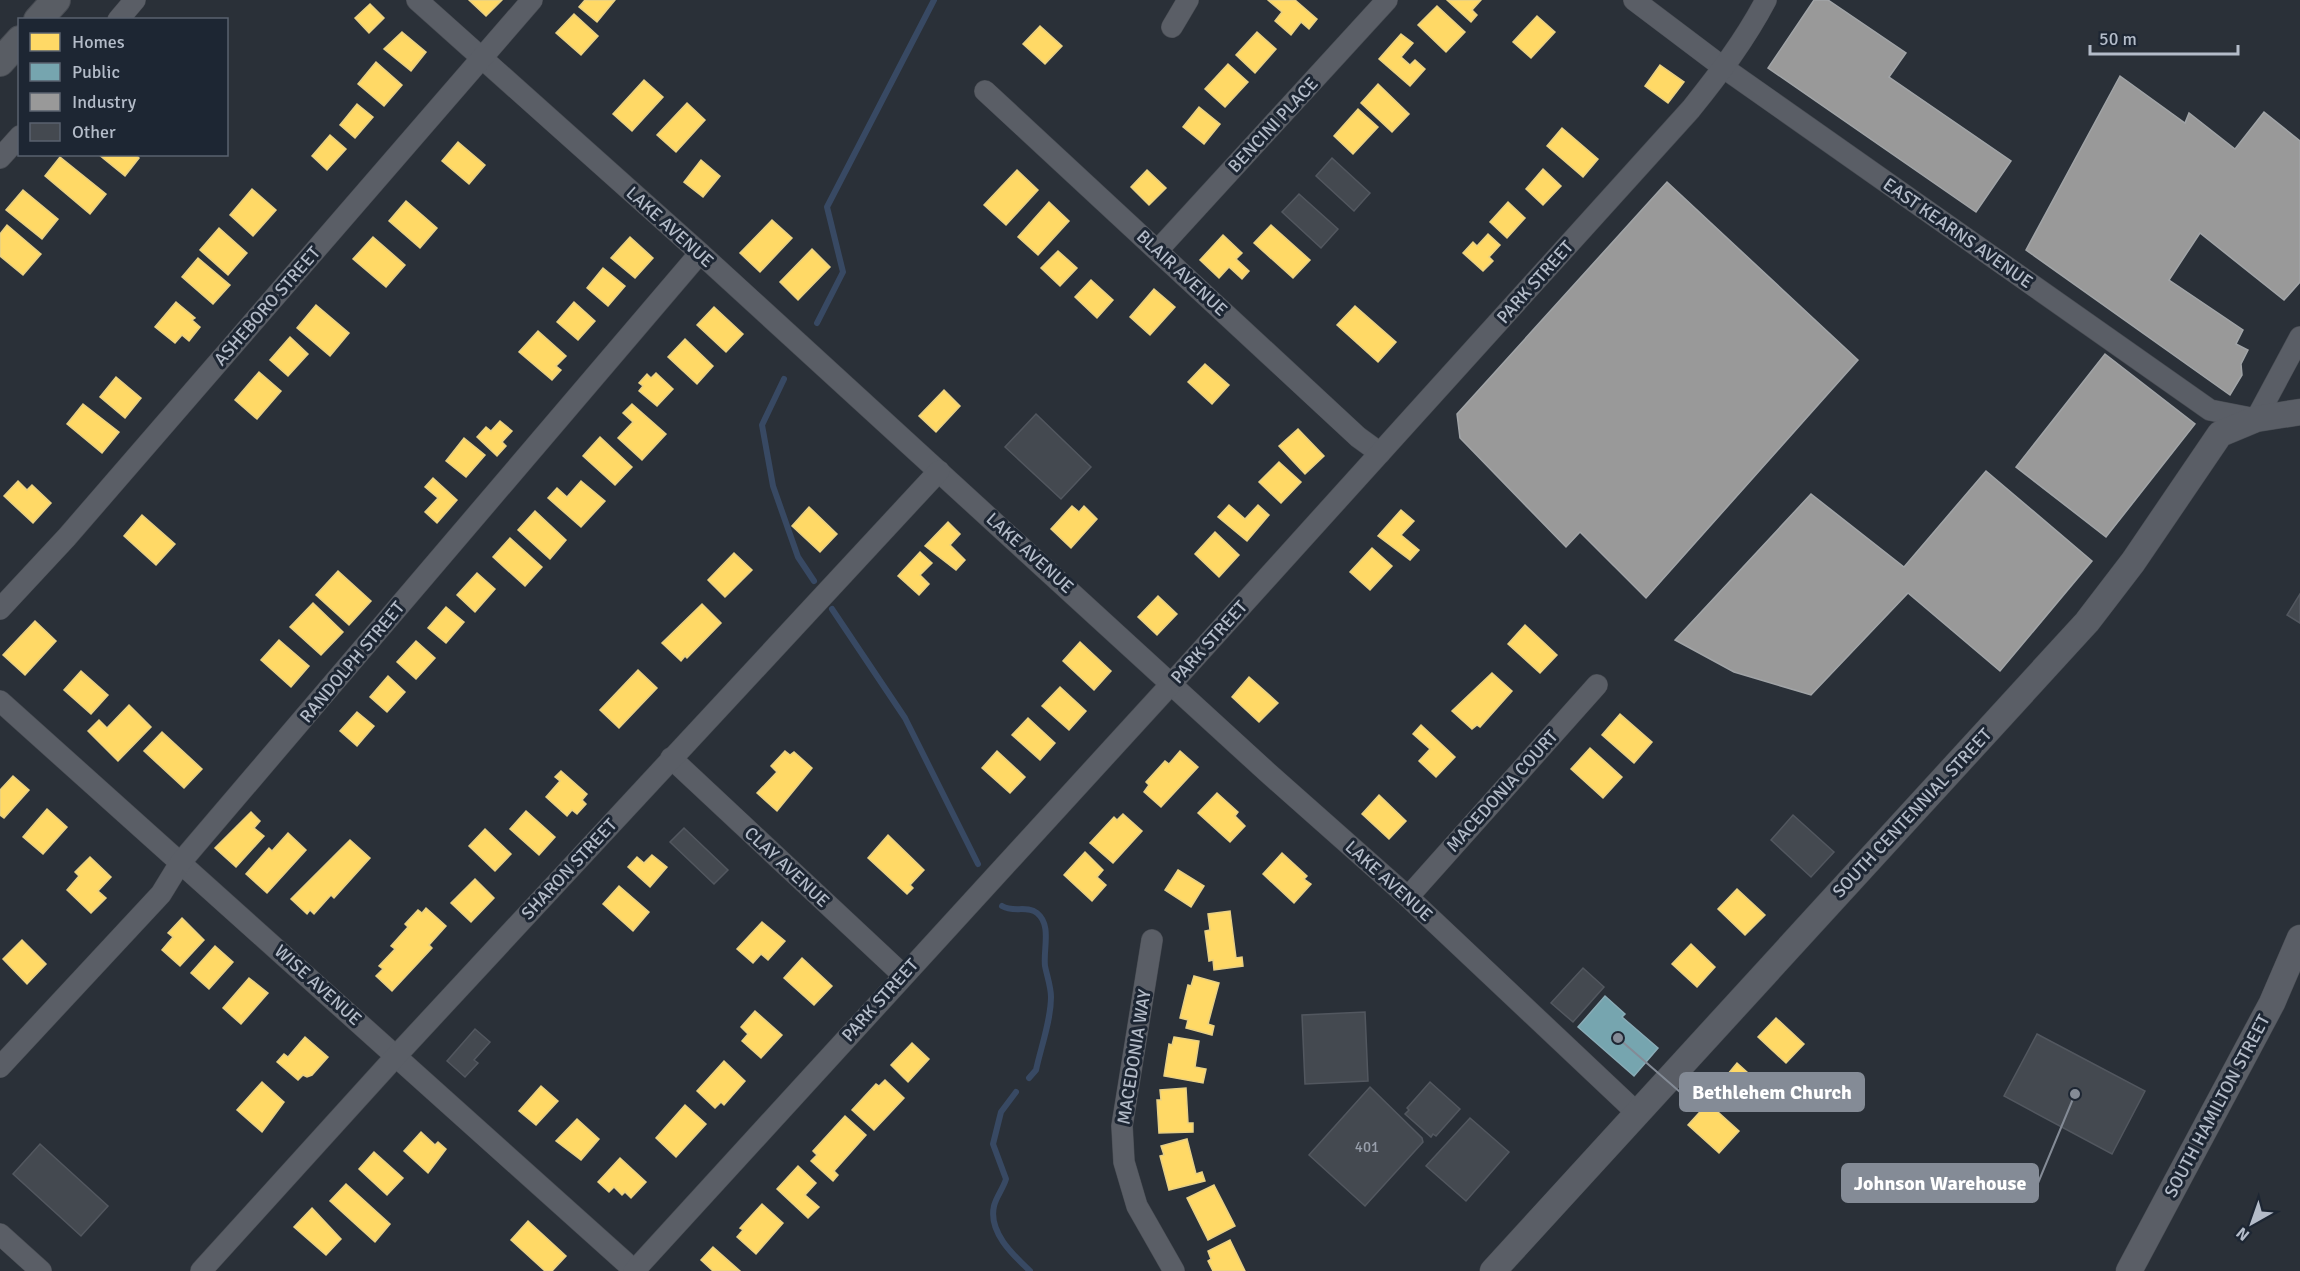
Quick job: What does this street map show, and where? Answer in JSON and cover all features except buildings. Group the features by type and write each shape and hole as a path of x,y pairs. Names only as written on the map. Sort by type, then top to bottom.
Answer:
{"main road":[{"path":"40,18 56,0"},
{"path":"0,62 18,42"}],"street":[{"path":"120,18 135,0"},
{"name":"LAKE AVENUE","path":"417,0 700,253 1408,897 1637,1113"},
{"name":"ASHEBORO STREET","path":"0,609 67,537 532,0"},
{"path":"1172,27 1188,0"},
{"name":"BENCINI PLACE","path":"1158,250 1388,0"},
{"name":"EAST KEARNS AVENUE","path":"1634,0 1724,69 2210,410 2256,419 2300,412"},
{"name":"PARK STREET","path":"634,1271 1172,683 1691,109 1724,69 1752,28 1766,0"},
{"name":"BLAIR AVENUE","path":"985,90 1358,437 1380,453"},
{"path":"0,158 18,137"},
{"name":"RANDOLPH STREET","path":"0,1066 161,894 180,863 700,253"},
{"path":"2256,419 2300,337"},
{"name":"SOUTH CENTENNIAL STREET","path":"1493,1271 2087,622 2133,562 2220,434 2256,419"},
{"name":"SHARON STREET","path":"201,1271 397,1055 939,471"},
{"name":"MACEDONIA COURT","path":"1408,897 1597,685"},
{"name":"WISE AVENUE","path":"0,701 397,1055 618,1259 634,1271"},
{"name":"CLAY AVENUE","path":"671,758 903,975"},
{"name":"SOUTH HAMILTON STREET","path":"2129,1271 2272,1003 2300,938"},
{"name":"MACEDONIA WAY","path":"1152,940 1122,1126 1124,1162 1137,1206 1174,1271"},
{"path":"0,1234 41,1271"}],"waterway":[{"path":"817,323 843,272 827,207 934,0"},
{"path":"784,379 762,425 773,486 798,557 814,581"},
{"path":"832,609 905,718 978,864"},
{"path":"1002,906 1037,913 1042,918 1046,931 1045,966 1051,1006 1036,1070 1029,1078"},
{"path":"1016,1092 1001,1112 993,1144 1006,1179 995,1203 993,1216 1003,1242 1030,1271"}],"place":[{"name":"Bethlehem Church","path":"1618,1038"},
{"name":"Johnson Warehouse","path":"2075,1094"}]}
